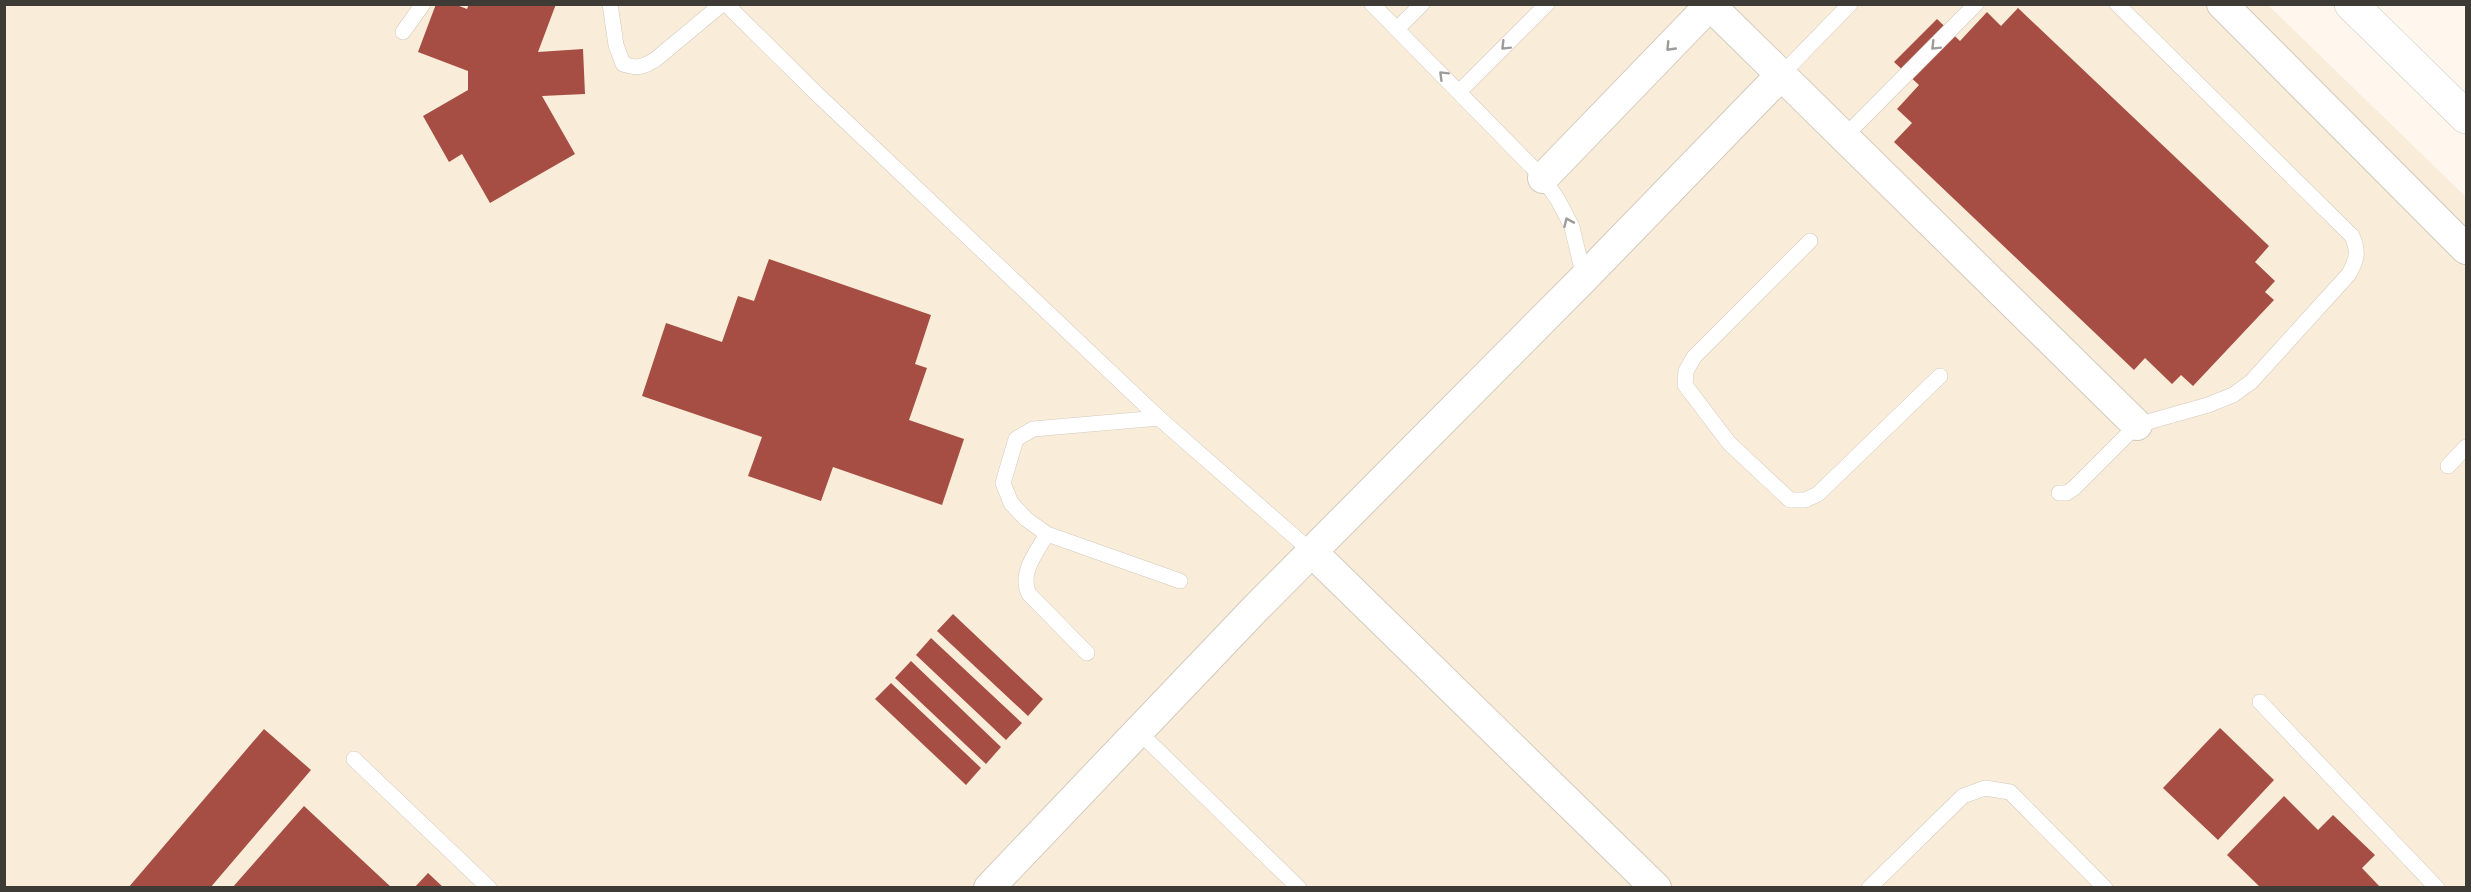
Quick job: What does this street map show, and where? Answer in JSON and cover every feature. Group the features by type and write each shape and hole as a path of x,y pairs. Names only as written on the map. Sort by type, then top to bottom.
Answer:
{"street":[{"path":"2222,4 2466,249"},
{"path":"2351,4 2466,117"},
{"path":"1543,178 1711,5 2137,425"},
{"path":"989,888 1312,552 1584,278 1781,75"},
{"path":"1312,552 1656,888"}],"lane":[{"path":"403,32 423,4"},
{"path":"610,4 616,45 623,64 634,68 646,66 656,59 724,4 1159,418 1312,552"},
{"path":"1372,4 1543,178 1572,227 1584,278"},
{"path":"1397,29 1422,4"},
{"path":"1459,92 1547,4"},
{"path":"1781,75 1850,4"},
{"path":"1844,137 1976,4"},
{"path":"2059,493 2067,493 2074,488 2137,425 2208,405 2233,395 2252,382 2349,274 2357,260 2358,249 2352,236 2117,4"},
{"path":"1810,241 1694,357 1686,371 1685,385 1729,443 1790,500 1805,500 1818,494 1940,376"},
{"path":"1159,418 1033,429 1016,439 1003,483 1011,503 1026,519 1047,534 1180,581"},
{"path":"2448,466 2466,447"},
{"path":"1047,534 1025,573 1024,584 1029,594 1087,653"},
{"path":"2260,702 2437,888"},
{"path":"1139,732 1299,888"},
{"path":"354,759 489,888"},
{"path":"1869,888 1963,796 1985,788 2010,792 2105,888"}],"shaded area":[{"path":"5,5 2268,5 2466,197 2466,887 5,888"}],"building":[{"path":"436,4 454,4 467,9 469,4 556,4 538,52 583,49 585,94 542,96 575,154 490,203 462,154 449,162 423,116 468,90 468,71 418,52"},
{"path":"2018,8 2269,246 2255,262 2275,281 2265,292 2274,300 2193,386 2181,375 2172,384 2145,358 2134,370 1894,142 1912,123 1897,109 1919,85 1894,62 1937,19 1960,41 1987,12 2001,26"},
{"path":"769,259 931,315 915,364 927,368 909,420 964,439 942,505 833,467 821,501 748,476 762,437 642,396 666,323 722,342 738,296 754,301"},
{"path":"953,614 1043,699 1028,716 937,631"},
{"path":"931,638 1022,723 1006,740 916,655"},
{"path":"911,661 1001,747 986,764 895,678"},
{"path":"891,683 981,768 966,785 875,699"},
{"path":"2220,728 2274,780 2218,840 2163,788"},
{"path":"264,729 311,770 210,888 128,888"},
{"path":"2284,796 2318,830 2333,815 2375,855 2362,868 2381,888 2261,888 2227,855"},
{"path":"304,806 392,888 232,888"},
{"path":"428,873 444,888 414,888"}]}
